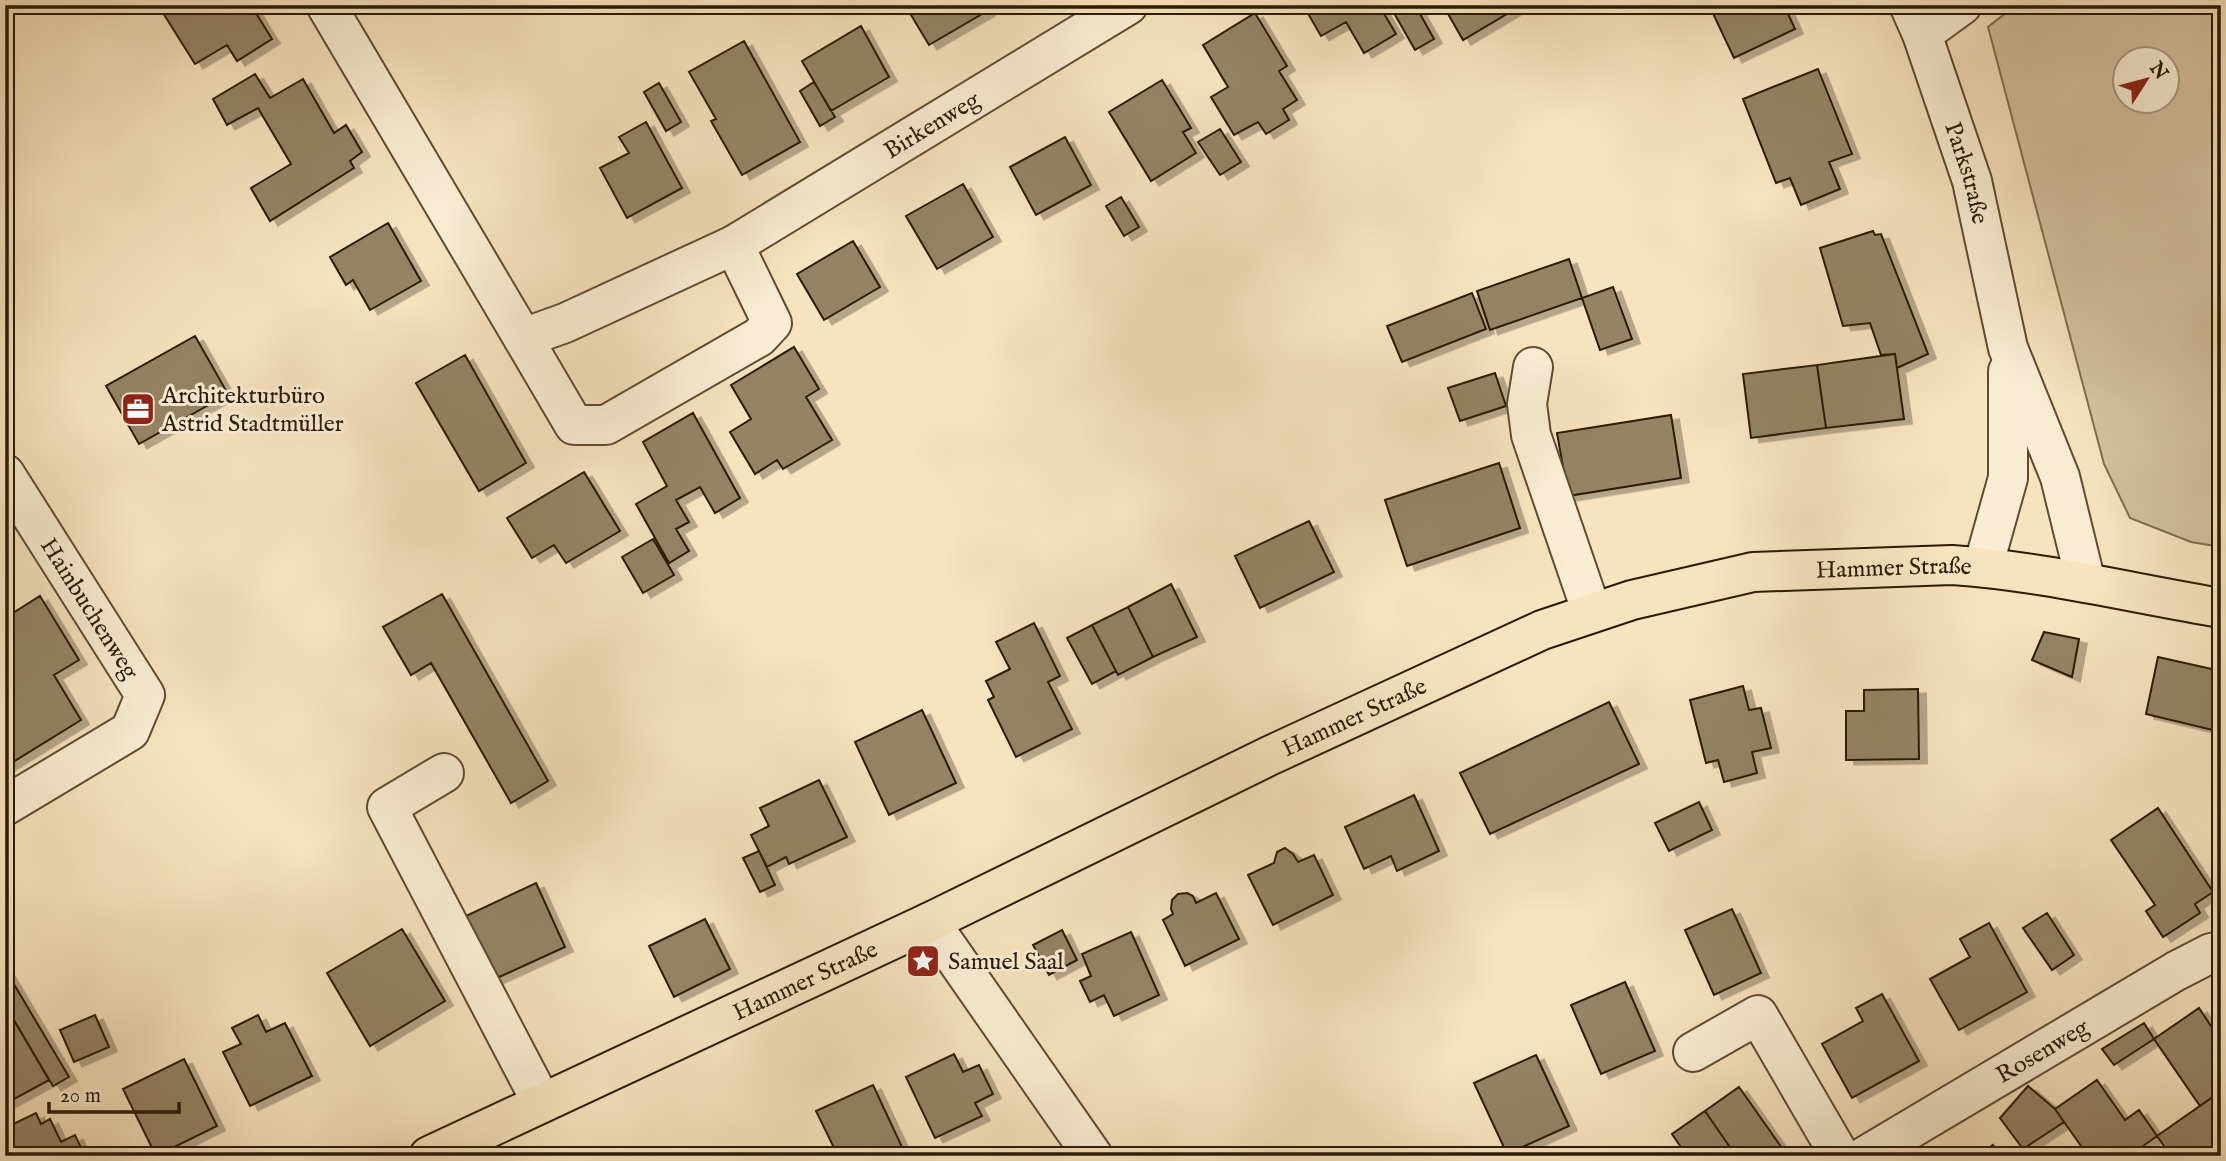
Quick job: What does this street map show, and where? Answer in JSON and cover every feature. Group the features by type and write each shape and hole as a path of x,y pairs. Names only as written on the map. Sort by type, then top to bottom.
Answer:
{"main road":[{"name":"Hammer Straße","path":"429,1156 930,922 1269,756 1542,630 1632,600 1753,572 1952,565 1983,567 2086,583 2221,608"}],"street":[{"path":"326,5 574,425 606,425 758,337 772,323 734,245"},
{"name":"Birkenweg","path":"523,338 565,323 734,245 1128,5"},
{"path":"1915,20 1962,5"},
{"name":"Parkstraße","path":"1915,20 1972,181 2008,348 2060,477 2086,583"},
{"name":"Parkstraße","path":"1983,567 2008,478 2008,348"},
{"path":"1534,367 1527,404 1531,435 1592,613"},
{"name":"Hainbuchenweg","path":"5,474 145,695 130,731 5,806"},
{"path":"444,773 387,807 542,1103"},
{"path":"930,922 1093,1156"},
{"name":"Rosenweg","path":"1865,1156 2176,971 2211,953 2221,951"},
{"path":"1693,1052 1758,1015 1840,1156"}],"shaded area":[{"path":"2016,5 2221,5 2221,547 2191,542 2130,518 2104,464 1988,27"}],"building":[{"path":"158,5 254,5 254,10 272,39 237,61 227,45 195,64"},
{"path":"905,5 984,5 987,11 929,45"},
{"path":"1303,5 1379,5 1396,34 1364,53 1346,22 1321,36"},
{"path":"1408,5 1415,5 1434,39 1415,50 1394,13"},
{"path":"1443,5 1522,5 1463,40"},
{"path":"1709,5 1784,5 1795,29 1734,58"},
{"path":"1255,13 1287,66 1279,71 1297,100 1283,109 1289,120 1266,134 1258,122 1234,135 1211,97 1228,87 1203,45"},
{"path":"861,26 889,77 831,111 802,61"},
{"path":"744,41 800,142 742,175 711,121 716,119 689,72"},
{"path":"1818,69 1852,154 1829,162 1840,189 1801,205 1790,178 1776,183 1743,99"},
{"path":"255,74 270,98 303,79 334,133 346,125 362,152 350,161 354,168 270,221 251,188 291,164 258,108 227,125 213,99"},
{"path":"1162,80 1191,128 1183,132 1196,153 1151,181 1109,112"},
{"path":"814,82 835,117 820,126 800,91"},
{"path":"659,83 681,122 666,131 644,92"},
{"path":"646,122 682,188 627,218 600,168 629,153 619,137"},
{"path":"1220,129 1241,162 1220,175 1198,142"},
{"path":"1065,137 1091,185 1036,215 1010,167"},
{"path":"963,184 993,237 937,269 906,216"},
{"path":"1121,197 1139,227 1124,236 1106,206"},
{"path":"388,223 421,281 370,310 353,280 346,285 330,257"},
{"path":"1873,231 1875,235 1881,234 1928,354 1897,368 1895,354 1881,355 1870,323 1843,326 1820,248"},
{"path":"853,241 880,287 824,320 797,274"},
{"path":"1569,259 1582,298 1490,330 1477,291"},
{"path":"1613,287 1632,339 1600,350 1582,298"},
{"path":"1472,293 1486,329 1402,362 1387,326"},
{"path":"195,336 228,394 139,444 106,386"},
{"path":"794,347 819,389 806,397 832,440 783,469 777,460 755,474 730,432 751,419 731,385"},
{"path":"1895,354 1904,419 1826,428 1817,365"},
{"path":"465,355 526,463 479,491 416,383"},
{"path":"1817,365 1826,428 1751,438 1743,374"},
{"path":"1495,373 1506,406 1460,421 1448,388"},
{"path":"693,413 740,498 715,513 700,487 676,500 689,522 676,529 689,551 669,563 636,504 667,486 643,442"},
{"path":"1671,415 1681,478 1568,496 1557,433"},
{"path":"1499,463 1520,528 1407,566 1385,500"},
{"path":"584,472 620,531 566,563 554,545 532,558 507,518"},
{"path":"1309,521 1334,572 1260,608 1235,556"},
{"path":"653,539 674,575 643,593 622,557"},
{"path":"1171,584 1197,637 1153,657 1128,607"},
{"path":"442,594 548,781 511,803 431,663 411,675 383,627"},
{"path":"40,596 79,660 54,675 81,720 5,767 5,627 9,624 5,618"},
{"path":"1128,607 1153,657 1118,675 1092,625"},
{"path":"1034,623 1060,676 1048,682 1072,729 1016,757 988,700 994,697 986,681 1010,669 996,642"},
{"path":"1092,625 1116,671 1092,684 1067,638"},
{"path":"2044,632 2079,639 2072,677 2032,660"},
{"path":"2158,657 2221,671 2221,732 2146,714"},
{"path":"1743,686 1749,710 1761,708 1771,748 1752,752 1757,773 1724,782 1718,760 1706,763 1690,700"},
{"path":"1918,689 1919,759 1846,760 1846,711 1864,711 1864,690"},
{"path":"1609,702 1639,764 1490,834 1460,773"},
{"path":"922,710 956,783 889,815 855,742"},
{"path":"819,780 847,837 789,864 786,857 767,867 751,835 769,826 760,808"},
{"path":"1414,795 1439,851 1397,871 1391,856 1364,869 1345,827"},
{"path":"1699,802 1712,830 1669,851 1655,823"},
{"path":"2158,808 2213,892 2195,904 2200,913 2163,937 2146,911 2155,905 2111,840"},
{"path":"1285,848 1298,862 1314,855 1333,895 1273,925 1248,875 1274,863 1277,852"},
{"path":"759,851 775,885 760,892 743,858"},
{"path":"536,883 565,947 495,979 466,916"},
{"path":"1187,893 1193,896 1196,903 1216,893 1239,939 1185,966 1163,920 1173,914 1172,900 1178,894"},
{"path":"1732,909 1761,973 1714,995 1685,930"},
{"path":"2047,913 2074,955 2052,970 2023,928"},
{"path":"705,919 730,969 674,997 649,946"},
{"path":"1989,923 2027,992 1959,1030 1930,979 1970,957 1960,939"},
{"path":"402,929 445,1001 370,1046 327,973"},
{"path":"1062,930 1077,960 1049,975 1033,945"},
{"path":"1131,932 1159,995 1114,1016 1104,995 1090,1002 1080,981 1091,976 1082,954"},
{"path":"5,969 69,1077 53,1086 5,1005"},
{"path":"1625,982 1655,1051 1601,1074 1571,1005"},
{"path":"1882,994 1919,1061 1852,1098 1822,1044 1863,1021 1856,1008"},
{"path":"5,1005 49,1080 5,1104"},
{"path":"2199,1008 2221,1041 2221,1091 2200,1106 2154,1039"},
{"path":"95,1015 109,1047 74,1062 60,1030"},
{"path":"258,1015 266,1032 285,1023 312,1076 250,1106 223,1052 241,1044 232,1028"},
{"path":"2144,1023 2154,1039 2114,1065 2102,1049"},
{"path":"954,1054 963,1072 979,1065 993,1094 975,1103 982,1116 935,1138 906,1077"},
{"path":"1536,1055 1569,1126 1507,1154 1474,1083"},
{"path":"184,1059 217,1126 156,1156 123,1089"},
{"path":"2097,1080 2125,1120 2139,1110 2157,1136 2129,1156 2088,1156 2055,1109"},
{"path":"873,1085 902,1147 885,1156 838,1156 816,1111"},
{"path":"2028,1086 2055,1109 2064,1122 2023,1149 2000,1118"},
{"path":"1739,1087 1782,1148 1771,1156 1736,1156 1705,1111"},
{"path":"2217,1094 2221,1100 2221,1156 2171,1156 2157,1136"},
{"path":"1705,1111 1736,1156 1687,1156 1672,1134"},
{"path":"36,1113 41,1124 50,1119 61,1142 75,1135 85,1156 5,1156 5,1128"},
{"path":"1993,1145 2001,1156 1977,1156"}],"place":[{"name":"Architekturbüro Astrid Stadtmüller","path":"138,409"},
{"name":"Samuel Saal","path":"923,961"}]}
